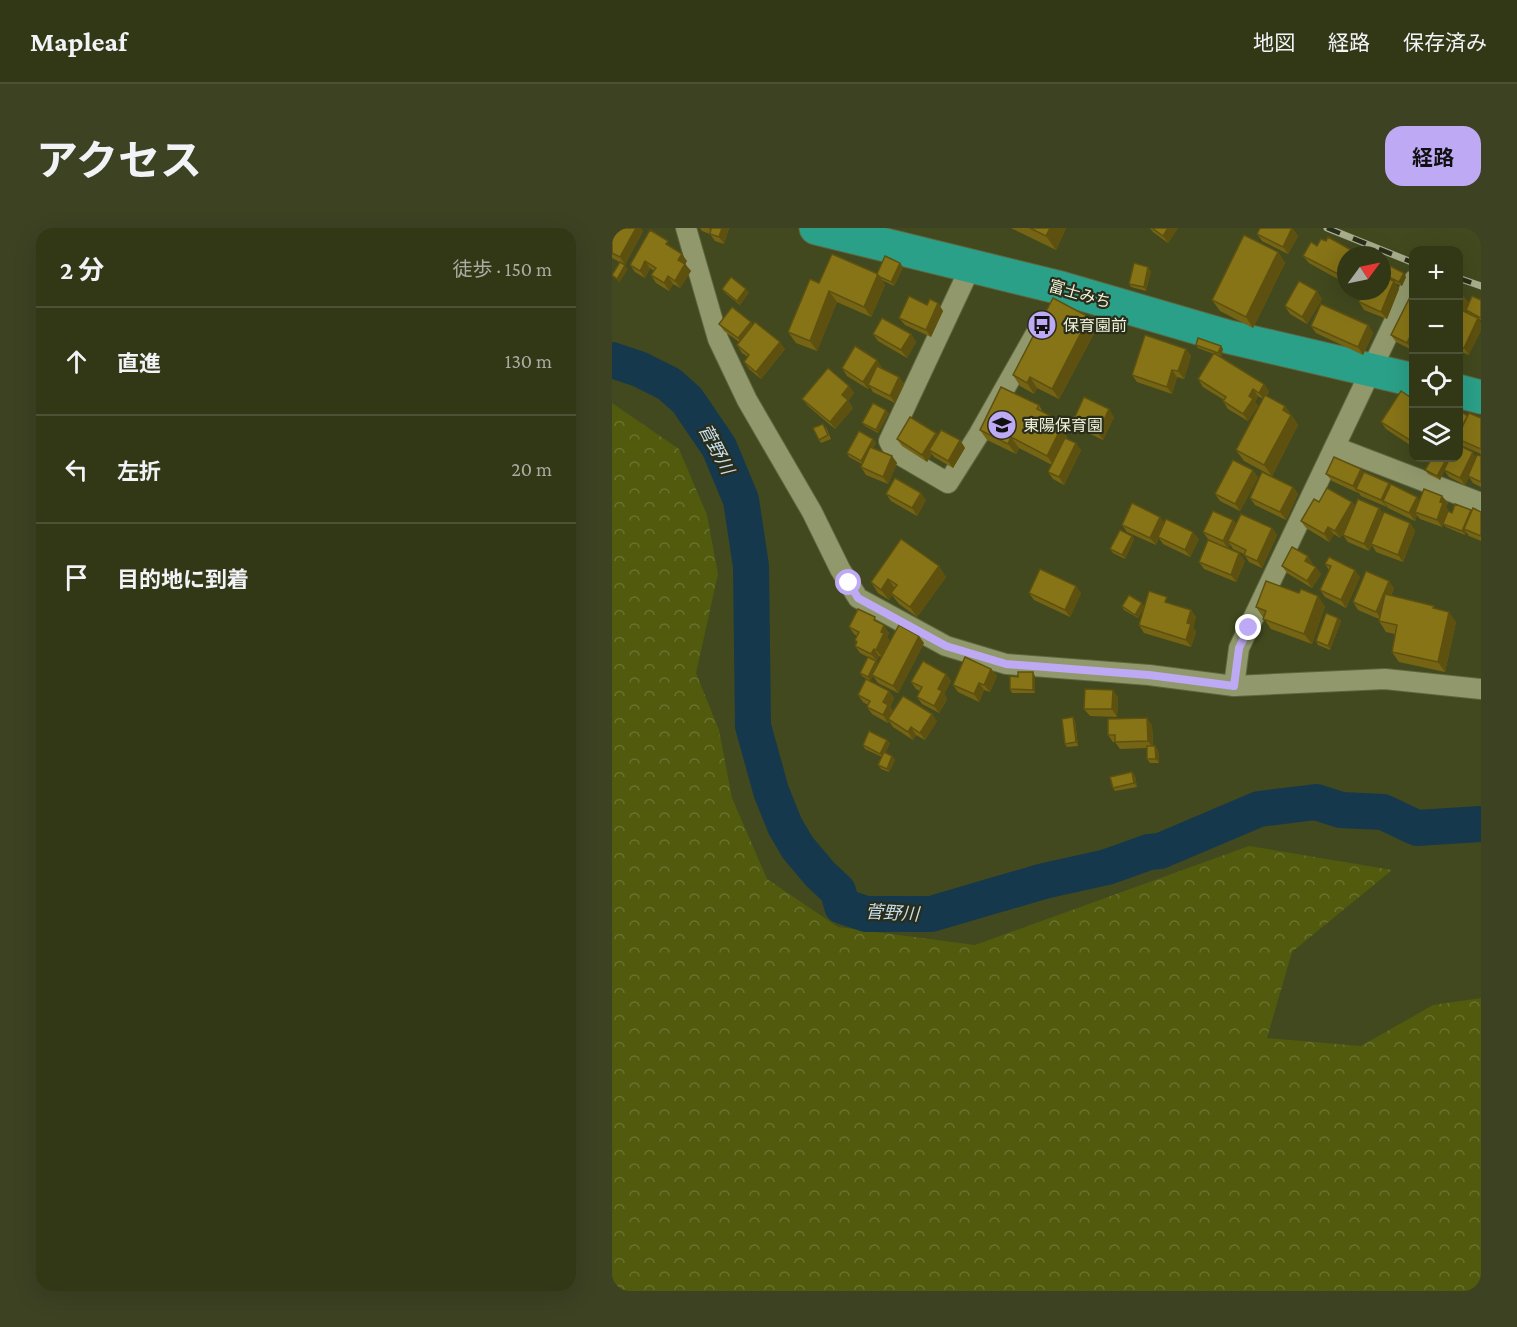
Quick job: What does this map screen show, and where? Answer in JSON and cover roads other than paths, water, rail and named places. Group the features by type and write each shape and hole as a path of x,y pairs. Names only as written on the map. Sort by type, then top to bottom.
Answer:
{"highway":[{"name":"富士みち","path":"816,228 971,266 1051,305 1229,337 1409,379"},
{"path":"1463,393 1481,397"}],"street":[{"path":"686,228 706,302 723,349 747,400 812,512 858,598 946,646 1006,664 1149,675 1234,686 1385,680 1481,688"},
{"path":"971,266 889,441 895,452 948,483 980,434 1051,305"},
{"path":"1234,686 1239,648 1409,289"},
{"path":"1335,447 1481,503"}],"waterway":[{"name":"菅野川","path":"612,360 639,369 669,384 687,400 719,447 741,500 751,566 753,726 771,791 785,826 798,848 838,891 842,906 866,914 931,914 1044,881 1107,867 1149,852 1160,851 1259,809 1316,802 1341,810 1383,812 1417,828 1481,824"}],"railway":[{"path":"1327,228 1409,261"},
{"path":"1463,280 1481,286"}],"place":[{"name":"保育園前","path":"1042,325"},
{"name":"東陽保育園","path":"1002,425"}]}
